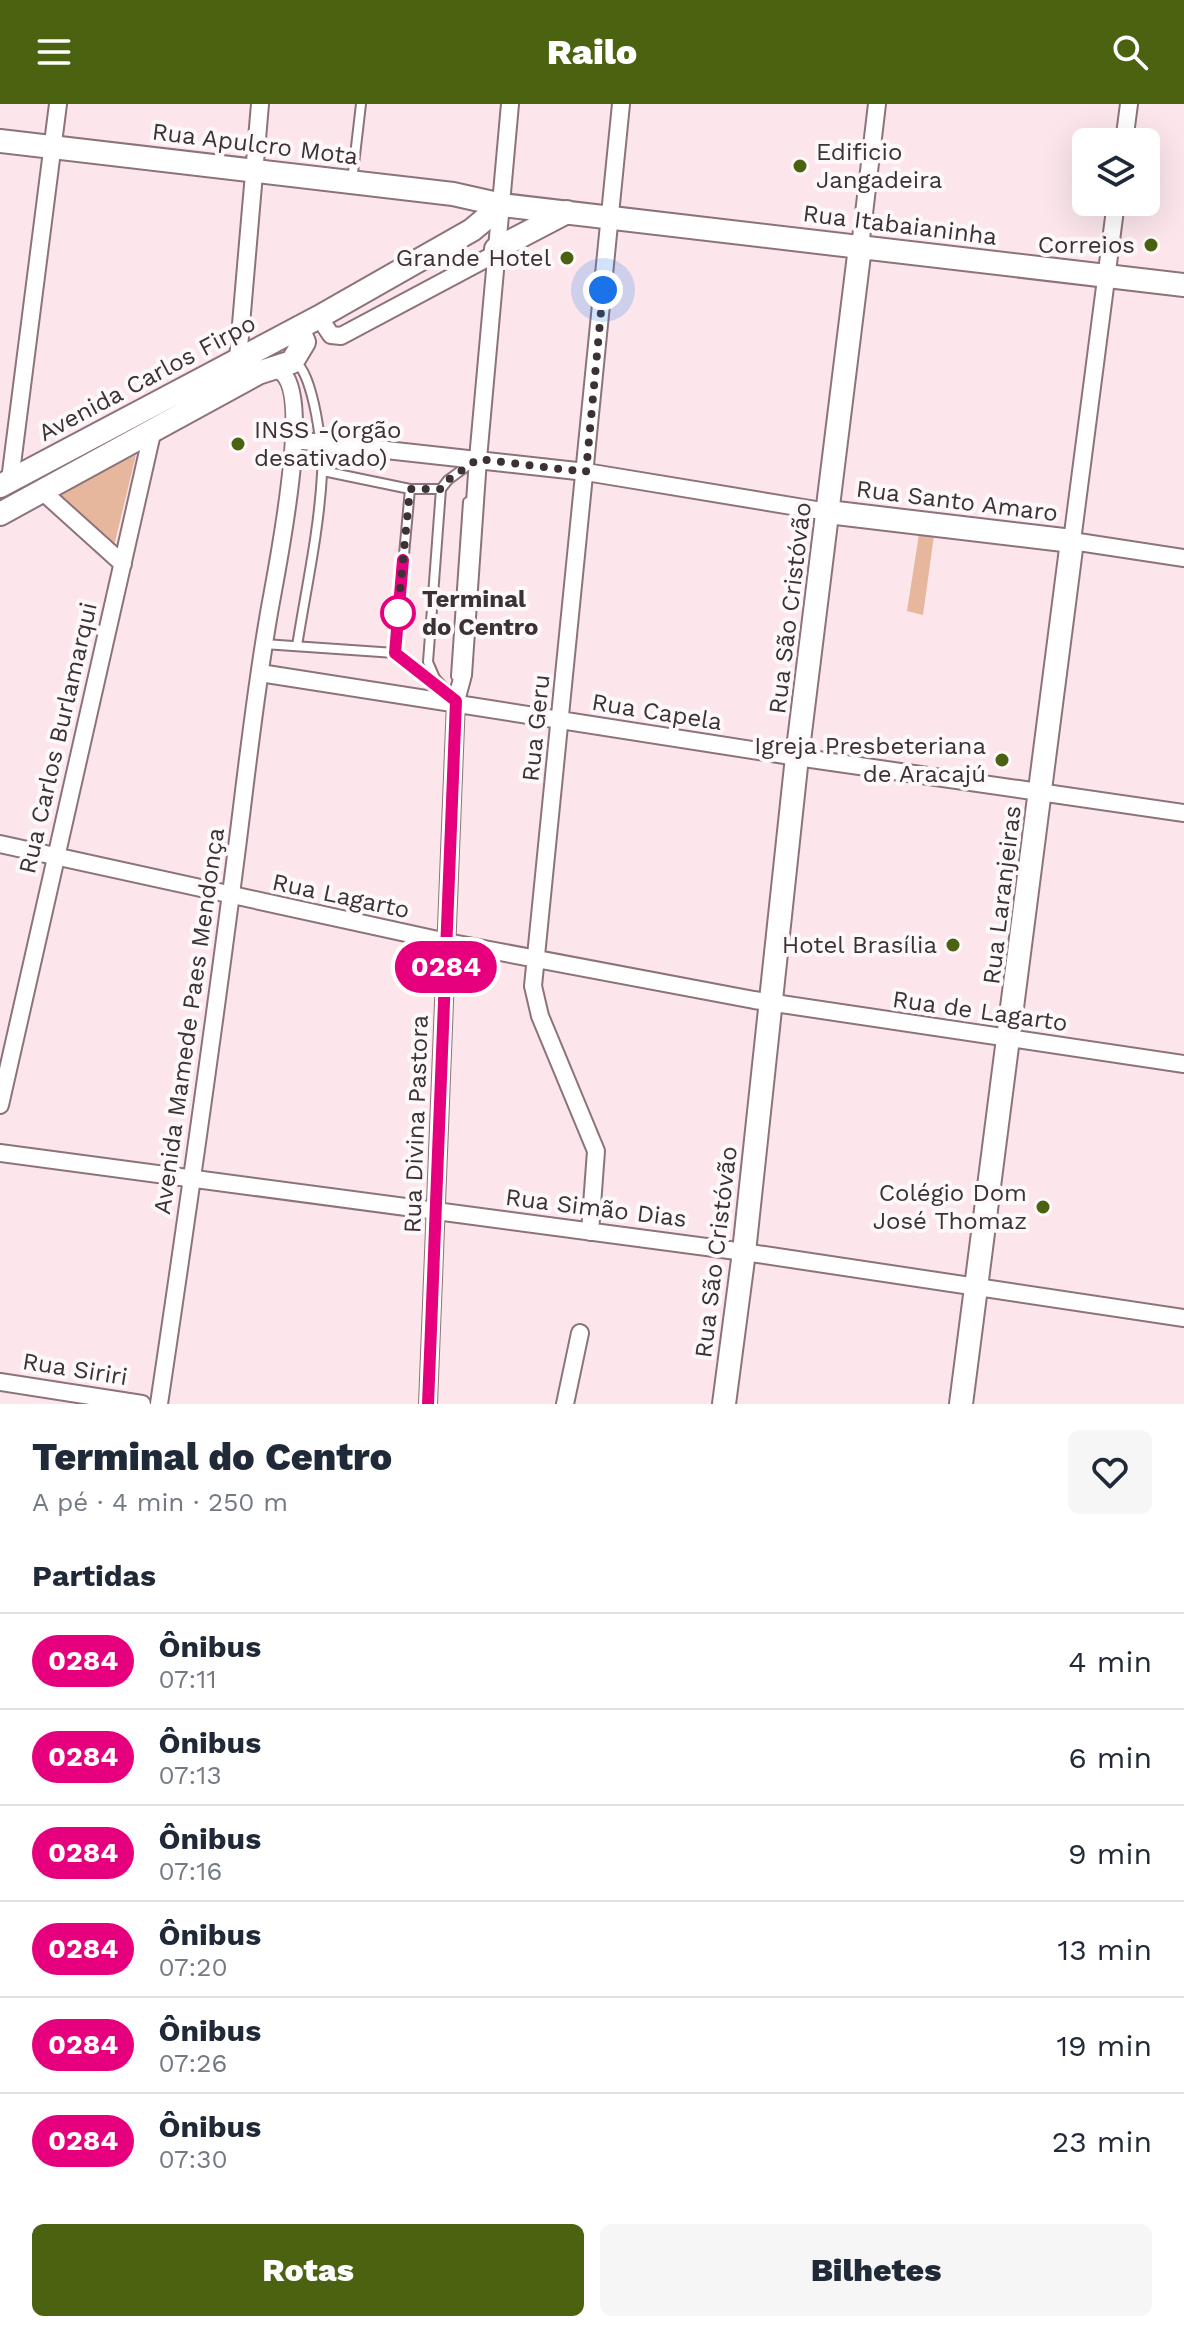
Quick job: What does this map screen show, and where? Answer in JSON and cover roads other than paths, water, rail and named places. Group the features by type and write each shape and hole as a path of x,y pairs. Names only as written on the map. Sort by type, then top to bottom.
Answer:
{"street":[{"path":"5,483 58,104"},
{"path":"238,359 260,104"},
{"name":"Rua Divina Pastora","path":"428,1404 456,701 463,675 495,252 510,104"},
{"name":"Rua Geru","path":"590,1232 596,1151 534,1002 621,104"},
{"name":"Rua São Cristóvão","path":"724,1404 744,1252 797,757 877,104"},
{"path":"1126,128 1129,104"},
{"name":"Rua Apulcro Mota","path":"0,141 473,197 502,205 568,212"},
{"name":"Avenida Carlos Firpo","path":"5,483 319,317 472,230 502,205"},
{"path":"319,317 331,335 341,336 568,212"},
{"name":"Rua Itabaianinha","path":"568,212 1184,285"},
{"name":"Rua Laranjeiras","path":"961,1404 1114,216"},
{"path":"287,372 304,342 298,328"},
{"name":"Avenida Carlos Firpo","path":"0,514 258,373 287,372"},
{"name":"Avenida Mamede Paes Mendonça","path":"159,1404 193,1177 263,644 295,440 287,372"},
{"name":"Rua Carlos Burlamarqui","path":"0,1105 153,429"},
{"name":"Rua Santo Amaro","path":"295,440 586,472 828,512 1072,541 1184,558"},
{"path":"42,491 123,564"},
{"name":"Rua Capela","path":"260,673 456,701 561,721 797,757 1184,813"},
{"name":"Rua Lagarto","path":"0,844 447,942 769,1003"},
{"name":"Rua de Lagarto","path":"769,1003 1184,1064"},
{"name":"Rua Simão Dias","path":"0,1153 744,1252 1184,1318"},
{"path":"565,1404 580,1333"},
{"name":"Rua Siriri","path":"0,1382 142,1404"}],"lane":[{"path":"352,182 361,104"},
{"path":"287,372 305,370 315,412 323,471 297,646"},
{"path":"456,701 435,678 428,662 441,489 448,480 478,459"},
{"path":"323,471 410,489 441,489"},
{"path":"395,653 410,489"},
{"path":"263,644 395,653 456,701"}],"place":[{"name":"Edificio Jangadeira","path":"800,166"},
{"name":"Correios","path":"1151,245"},
{"name":"Grande Hotel","path":"567,258"},
{"name":"INSS -(orgão desativado)","path":"238,444"},
{"name":"Terminal do Centro","path":"398,613"},
{"name":"Igreja Presbeteriana de Aracajú","path":"1002,760"},
{"name":"Hotel Brasília","path":"953,945"},
{"name":"Colégio Dom José Thomaz","path":"1043,1207"}]}
